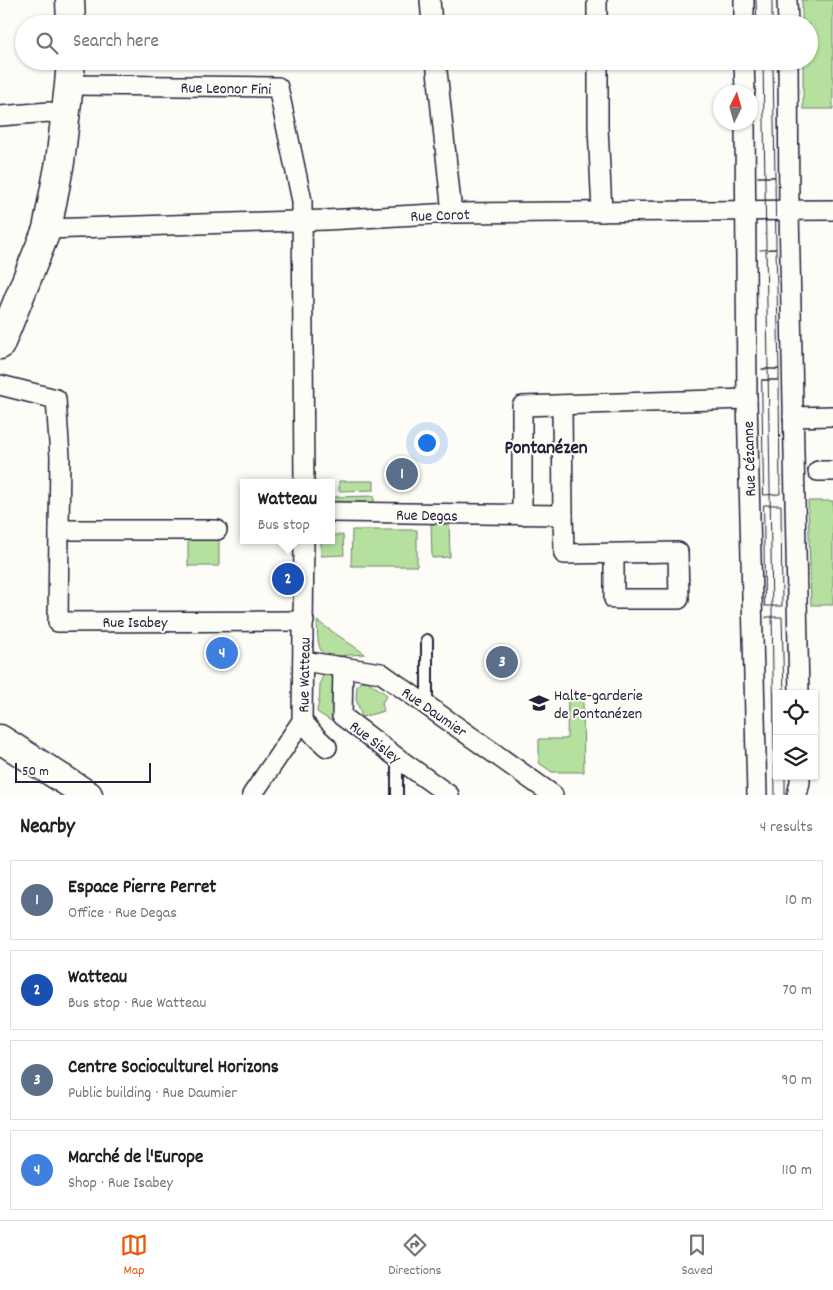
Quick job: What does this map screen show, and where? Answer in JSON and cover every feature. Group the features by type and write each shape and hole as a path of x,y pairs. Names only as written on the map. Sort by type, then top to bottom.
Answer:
{"street":[{"path":"70,0 71,15"},
{"path":"430,0 431,15"},
{"path":"597,0 597,15"},
{"path":"744,0 744,15"},
{"path":"787,0 788,15"},
{"path":"437,70 452,213"},
{"path":"598,70 598,127 602,212"},
{"path":"744,70 745,85"},
{"path":"788,70 798,690"},
{"path":"2,333 47,229 60,162 70,73"},
{"name":"Rue Leonor Fini","path":"70,73 278,87 302,201 302,220"},
{"path":"0,116 49,112 65,116"},
{"name":"Rue Cézanne","path":"745,130 747,399 757,795"},
{"name":"Rue Corot","path":"47,229 452,213 833,210"},
{"path":"302,220 304,479"},
{"name":"Rue Isabey","path":"0,385 56,400 60,457 58,622 304,621"},
{"path":"522,515 522,406 747,399"},
{"path":"562,405 564,554 614,554"},
{"path":"793,417 833,416"},
{"name":"Rue Degas","path":"335,512 563,515"},
{"path":"59,530 217,530"},
{"name":"Rue Watteau","path":"252,795 302,721 304,544"},
{"name":"Rue Daumier","path":"303,662 381,672 553,795"},
{"name":"Rue Sisley","path":"343,667 342,716 443,793"},
{"path":"302,721 327,747"},
{"path":"0,739 88,795"},
{"path":"797,795 800,780"}],"lane":[{"path":"427,640 427,705"},
{"path":"397,757 397,795"}],"green space":[{"path":"802,0 833,0 833,109 803,109 803,70 818,70 818,15 802,15"},
{"path":"339,481 374,481 374,490 339,491"},
{"path":"374,496 374,507 335,507 335,497"},
{"path":"808,501 833,501 833,605 811,605"},
{"path":"449,521 450,557 432,558 431,522"},
{"path":"352,530 417,530 417,566 351,566"},
{"path":"335,535 343,535 344,555 321,556 321,544 335,544"},
{"path":"188,537 219,537 219,566 188,566"},
{"path":"317,621 365,654 324,655 319,643"},
{"path":"327,673 333,678 334,715 331,721 317,712 322,678"},
{"path":"361,681 367,681 387,695 382,703 384,711 362,717 356,699 357,686"},
{"path":"568,696 578,696 578,701 583,701 584,772 552,772 539,763 539,739 567,739"}],"tram line":[{"path":"756,0 757,15"},
{"path":"772,0 772,15"},
{"path":"763,70 775,795"},
{"path":"758,177 775,177 773,70"},
{"path":"758,177 775,177 776,249 760,250"},
{"path":"762,369 779,369 776,249 769,249"},
{"path":"762,369 779,369 779,380 762,380"},
{"path":"762,380 779,380 780,494 764,495 762,380"},
{"path":"764,505 781,505 782,606 765,606 764,505"},
{"path":"766,618 782,617 784,690"},
{"path":"785,780 785,795"}],"place":[{"name":"Espace Pierre Perret","path":"402,474"},
{"name":"Watteau","path":"288,579"},
{"name":"Marché de l'Europe","path":"222,653"},
{"name":"Centre Socioculturel Horizons","path":"502,662"},
{"name":"Halte-garderie de Pontanézen","path":"539,703"}],"district":[{"name":"Pontanézen","path":"546,446"}]}
